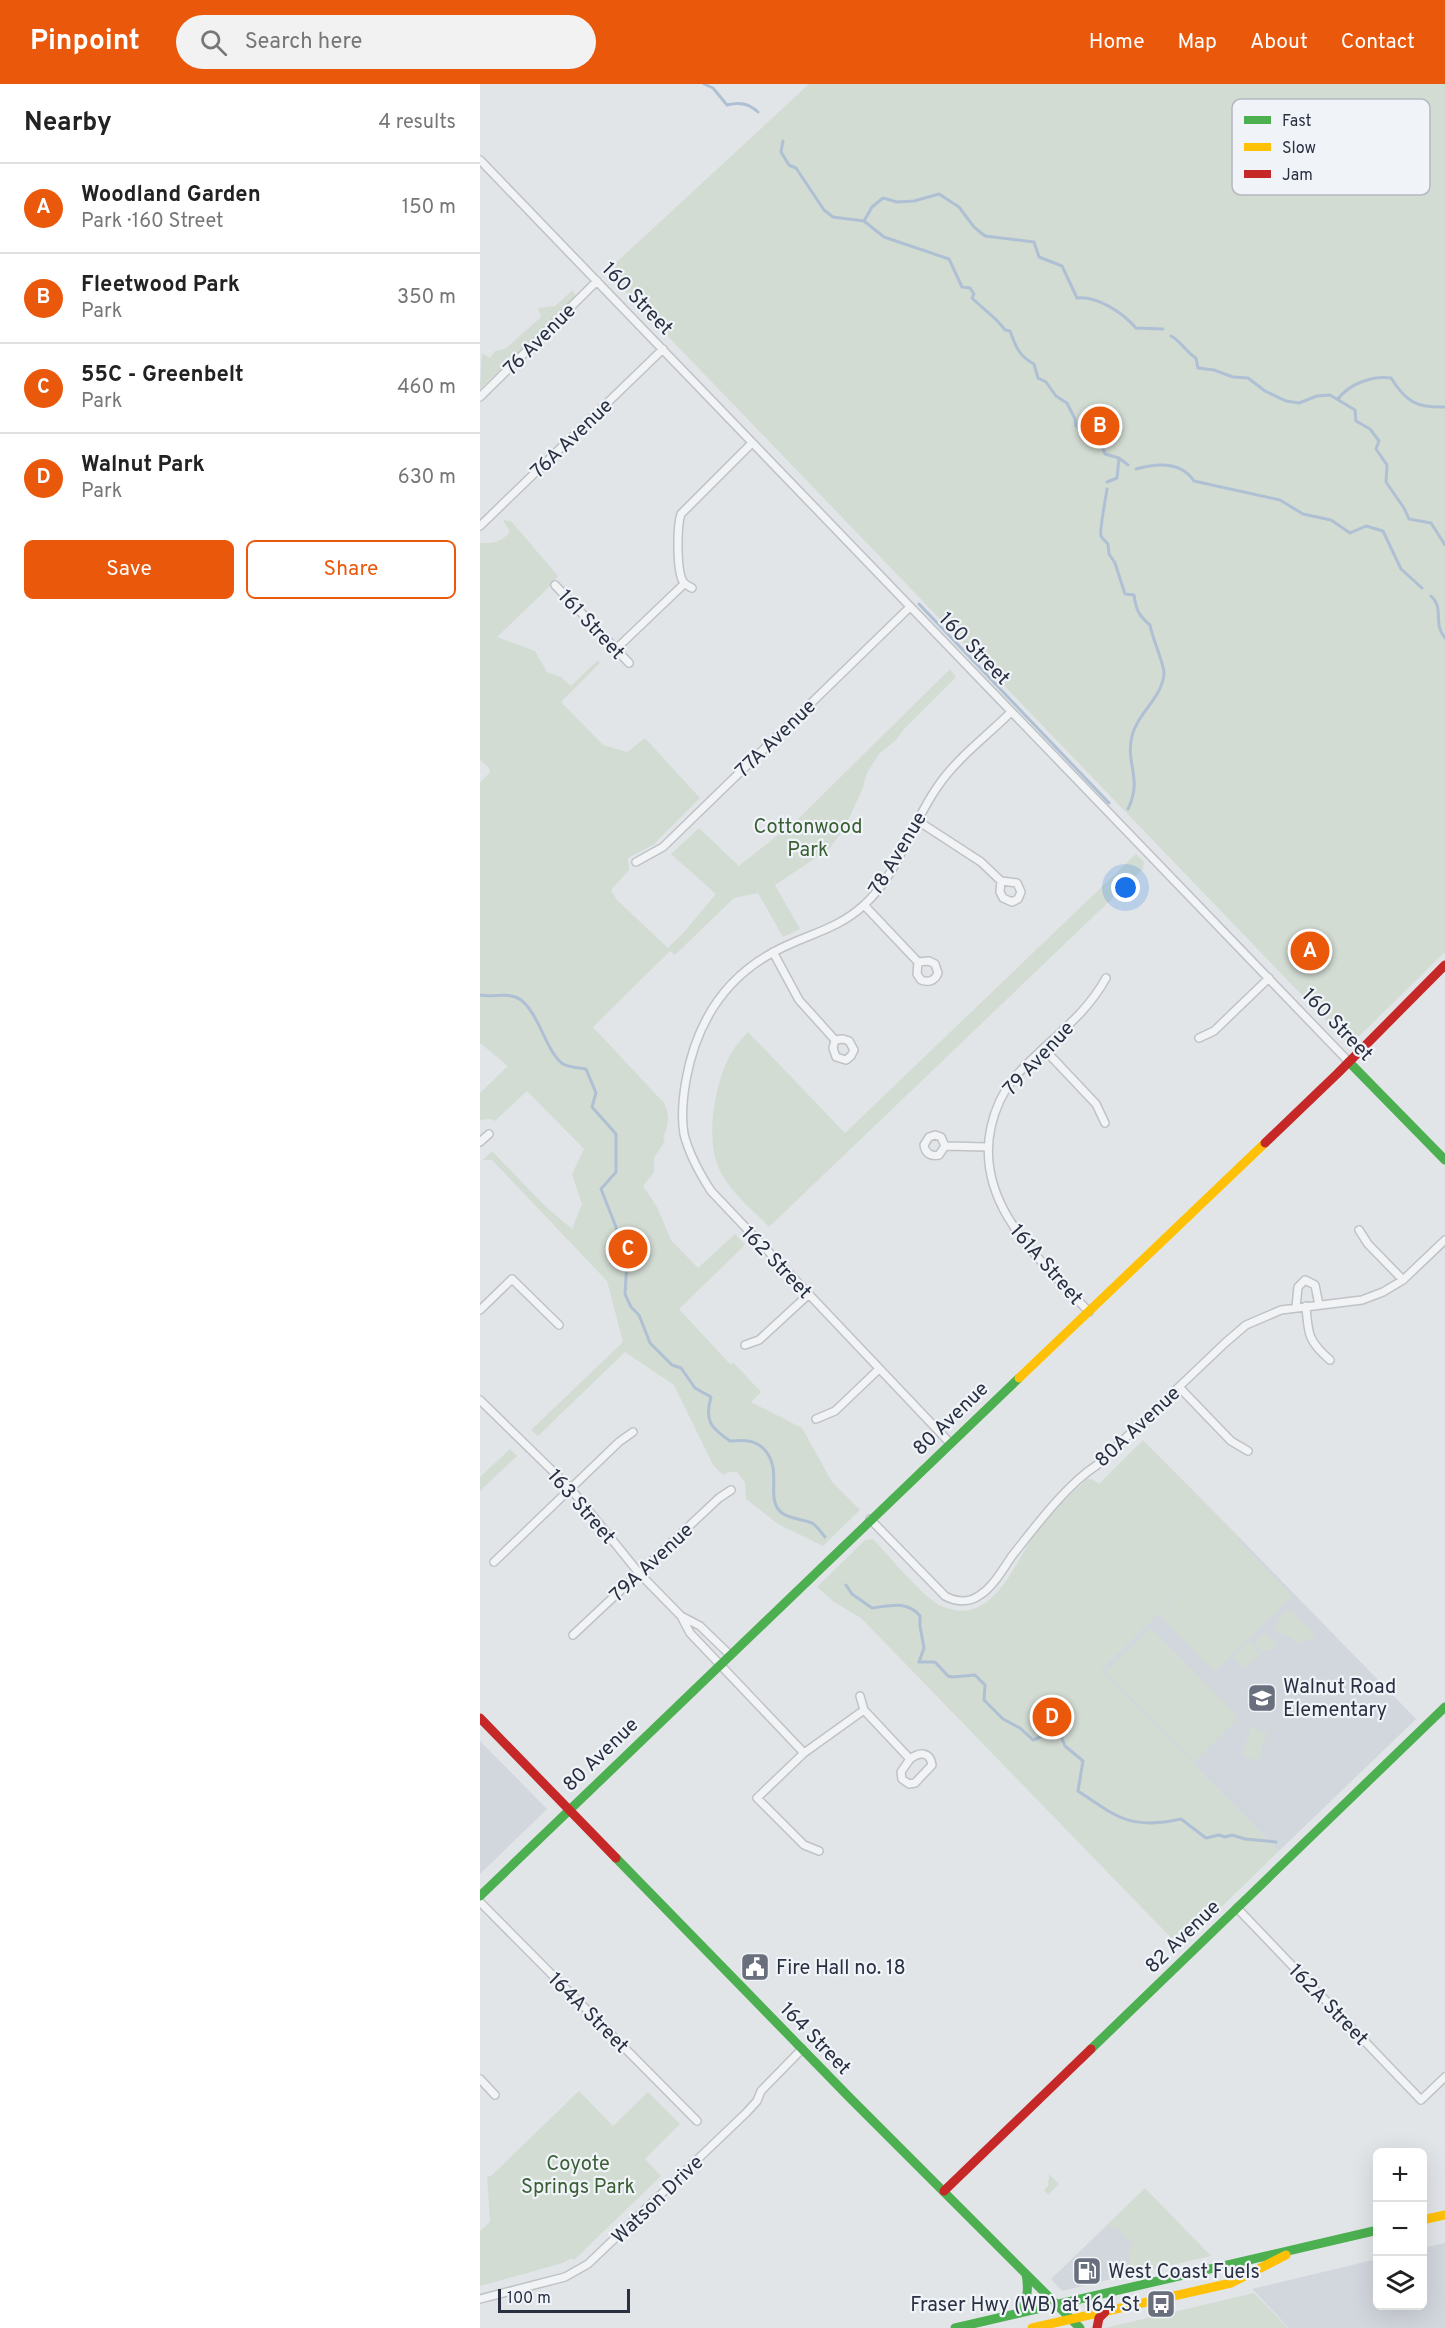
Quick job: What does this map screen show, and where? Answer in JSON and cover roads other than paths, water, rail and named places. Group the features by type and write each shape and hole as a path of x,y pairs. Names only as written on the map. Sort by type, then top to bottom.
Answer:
{"street":[{"name":"160 Street","path":"480,160 1445,1160"},
{"name":"76 Avenue","path":"480,397 597,281"},
{"name":"76A Avenue","path":"480,526 663,349"},
{"path":"692,588 684,584 680,574 678,524 681,514 752,443"},
{"path":"616,649 684,584"},
{"name":"161 Street","path":"555,585 629,663"},
{"name":"77A Avenue","path":"636,862 663,847 910,607"},
{"name":"78 Avenue","path":"695,1046 701,1028 720,996 743,973 773,952 824,932 864,905 885,880 945,776 1011,712"},
{"path":"918,820 981,862 1001,881"},
{"path":"864,905 918,962"},
{"path":"773,952 799,1000 835,1040"},
{"name":"80 Avenue","path":"480,1896 729,1654 1349,1062 1445,965"},
{"name":"79 Avenue","path":"987,1147 996,1109 1005,1090 1044,1048 1092,1003 1106,978"},
{"path":"1199,1038 1214,1031 1269,978"},
{"name":"162 Street","path":"695,1046 683,1096 683,1114 684,1132 702,1178 718,1201 950,1443"},
{"path":"1044,1048 1096,1104 1105,1123"},
{"path":"480,1141 489,1134"},
{"path":"945,1146 987,1147"},
{"name":"161A Street","path":"987,1147 995,1190 1008,1219 1030,1248 1089,1312"},
{"path":"1359,1230 1368,1244 1402,1280"},
{"name":"80A Avenue","path":"870,1519 938,1591 950,1599 961,1601 978,1597 999,1574 1039,1520 1088,1471 1246,1325 1264,1316 1296,1307 1372,1297 1402,1280 1445,1240"},
{"path":"480,1310 512,1279 558,1325"},
{"path":"1296,1307 1298,1287 1305,1280 1315,1285 1320,1305"},
{"path":"745,1345 759,1340 808,1295"},
{"path":"1306,1306 1311,1340 1330,1360"},
{"path":"816,1419 835,1411 879,1369"},
{"path":"1179,1388 1231,1441 1248,1451"},
{"name":"163 Street","path":"480,1400 571,1490 639,1573 681,1616 690,1633 804,1753"},
{"path":"494,1562 619,1442 633,1432"},
{"name":"79A Avenue","path":"573,1635 719,1498 731,1490"},
{"name":"163 Street","path":"681,1616 700,1626 729,1654"},
{"path":"860,1696 864,1710 910,1759"},
{"name":"82 Avenue","path":"944,2191 1445,1707"},
{"path":"819,1851 804,1845 757,1798 804,1753 864,1710"},
{"name":"164 Street","path":"480,1718 802,2049 1080,2328"},
{"path":"917,1754 924,1754 931,1760 932,1765 915,1783 909,1784 902,1779 901,1772 910,1759 917,1754"},
{"name":"164A Street","path":"480,1902 697,2121"},
{"name":"162A Street","path":"1237,1908 1421,2100 1445,2077"},
{"name":"Watson Drive","path":"480,2300 566,2277 588,2264 746,2113 757,2101 760,2091 802,2049"},
{"path":"480,2079 495,2095"},
{"path":"1427,2219 1445,2215"},
{"path":"955,2328 1373,2231"},
{"path":"1032,2328 1231,2283 1300,2248"},
{"path":"1016,2314 1024,2306 1027,2298 1026,2274"},
{"path":"1097,2328 1099,2318 1105,2312"}],"waterway":[{"path":"704,84 713,88 727,105 743,104 758,112"},
{"path":"783,141 781,152 789,165 796,168 824,210 833,217 864,221 872,207 883,198 897,202 914,201 939,194 959,207 974,227 985,236 1034,242 1039,257 1062,266 1077,298 1093,300 1110,307 1136,328 1163,329"},
{"path":"864,221 884,237 949,259 962,287 970,288 974,294 972,298 1005,330 1010,331 1019,350 1034,364 1038,378 1046,382 1056,396 1067,403 1076,426 1091,438 1100,440 1105,454 1119,458 1128,465"},
{"path":"1171,336 1196,358 1198,368 1214,370 1233,377 1248,378 1265,391 1286,401 1299,403 1317,396 1330,395 1355,410 1356,421 1370,429 1379,441 1376,449 1387,465 1386,482 1409,519 1431,523 1445,545"},
{"path":"1338,399 1355,385 1369,379 1384,377 1391,378 1402,393 1413,402 1420,405 1445,407"},
{"path":"1107,482 1117,478 1119,458"},
{"path":"1136,469 1168,465 1189,474 1194,481 1280,500 1303,514 1331,520 1350,533 1366,526 1383,531 1401,569 1422,588"},
{"path":"1107,489 1101,536 1108,544 1109,554 1115,563 1125,594 1134,595 1139,612 1150,625 1164,670 1159,691 1139,720 1132,736 1130,746 1134,789 1128,809"},
{"path":"1431,596 1437,606 1439,627 1445,638"},
{"path":"919,604 1109,803"},
{"path":"480,995 506,995 521,1000 533,1015 557,1058 565,1065 586,1069 596,1093 592,1107 616,1134 616,1172 601,1189 616,1227 618,1246 627,1261 625,1294 631,1307 639,1315 650,1343 672,1365 681,1368 695,1388 711,1397 708,1412 714,1428 730,1441 744,1440 760,1446 770,1457 774,1475 774,1500 782,1513 812,1523 825,1537"},
{"path":"846,1585 852,1594 872,1608 891,1605 904,1606 915,1611 920,1616 924,1648 919,1662 935,1662 948,1676 952,1677 975,1675 985,1685 984,1700 1003,1719 1020,1728 1033,1740 1045,1735 1061,1736 1065,1746 1083,1761 1078,1791 1115,1815 1149,1823 1181,1819 1206,1838 1232,1835 1245,1839 1276,1842"}],"place":[{"name":"Fleetwood Park","path":"1100,426"},
{"name":"Woodland Garden","path":"1310,951"},
{"name":"55C - Greenbelt","path":"628,1249"},
{"name":"Walnut Road Elementary","path":"1262,1698"},
{"name":"Walnut Park","path":"1052,1717"},
{"name":"Fire Hall no. 18","path":"755,1967"},
{"name":"West Coast Fuels","path":"1087,2271"},
{"name":"Fraser Hwy (WB) at 164 St","path":"1161,2304"}],"park label":[{"name":"Cottonwood Park","path":"808,838"},
{"name":"Coyote Springs Park","path":"578,2174"}]}
